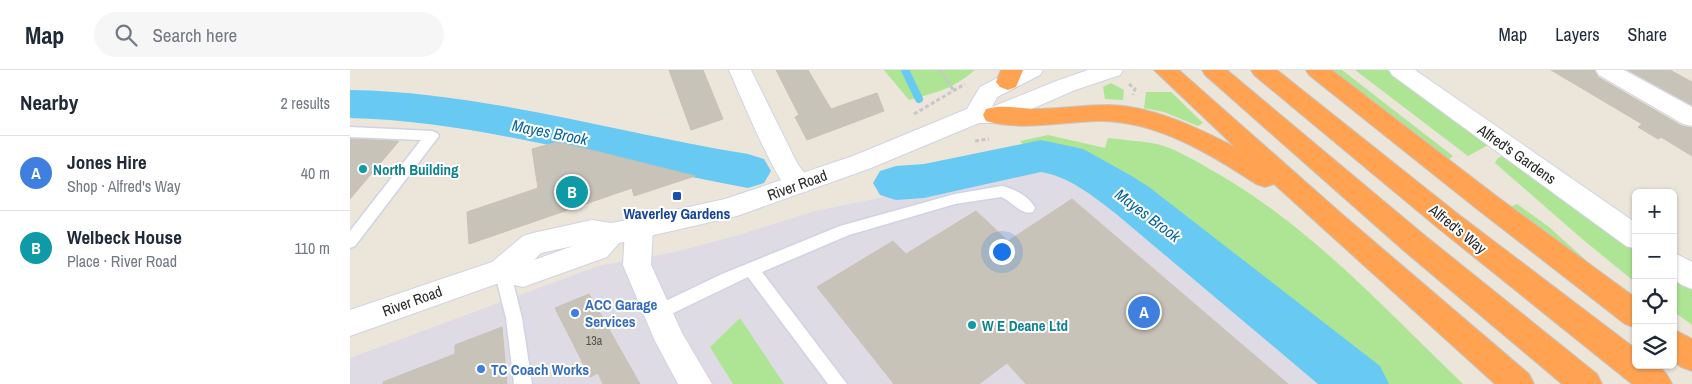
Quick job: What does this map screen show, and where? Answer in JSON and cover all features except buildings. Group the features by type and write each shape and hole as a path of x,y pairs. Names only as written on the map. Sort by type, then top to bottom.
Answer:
{"highway":[{"path":"1165,70 1333,222 1518,384"},
{"path":"1213,70 1413,242 1586,384"},
{"name":"Alfred's Way","path":"1262,70 1463,233 1656,384"},
{"path":"1317,70 1632,313"},
{"path":"986,115 1043,117 1084,113 1129,115 1149,119 1244,163 1333,222"},
{"path":"1677,346 1692,357"}],"street":[{"path":"740,70 787,168 799,184"},
{"path":"986,115 988,92 1010,76 1032,70"},
{"name":"Alfred's Gardens","path":"1400,70 1632,235"},
{"path":"1607,70 1692,118"},
{"name":"River Road","path":"350,324 502,270 523,275 548,267 597,249 625,232 728,209 862,162 1067,85 1121,77"},
{"path":"625,232 637,265 670,341 696,384"},
{"path":"1677,267 1692,277"}],"lane":[{"path":"350,132 432,136 350,242"},
{"path":"657,313 728,279 845,230 955,199 1002,191 1012,195 1028,208"},
{"path":"502,270 514,318 523,384"},
{"path":"752,270 838,384"}],"path":[{"path":"907,118 954,91 940,70"},
{"path":"1121,77 1136,79"},
{"path":"1121,77 1134,90 1133,98"}],"shaded area":[{"path":"1041,165 1060,169 1117,208 1330,384 350,384 350,358 598,266 675,252 739,235 815,211"}],"green space":[{"path":"884,70 975,70 951,86 909,100"},
{"path":"1332,70 1342,70 1453,156 1448,160"},
{"path":"1355,70 1387,70 1490,144 1468,156"},
{"path":"1111,83 1124,90 1123,100 1105,99 1103,87"},
{"path":"1146,92 1171,92 1203,123 1198,126 1164,112 1144,108"},
{"path":"1048,135 1105,148 1108,138 1157,144 1179,152 1215,172 1250,194 1315,243 1375,298 1463,384 1330,384 1117,208 1060,169 1077,158 1053,149 1027,149 1020,141"},
{"path":"1505,154 1632,245 1632,280 1495,163 1497,159"},
{"path":"1517,204 1549,227 1590,264 1587,265 1510,207"},
{"path":"1677,278 1692,288 1692,325 1677,314"},
{"path":"740,318 784,384 733,384 710,347"}],"waterway":[{"path":"905,70 919,99"},
{"name":"Mayes Brook","path":"350,104 407,107 463,115 748,171"},
{"name":"Mayes Brook","path":"896,183 924,181 1041,156 1067,160 1114,187 1132,200 1360,384"}],"place":[{"name":"North Building","path":"363,169"},
{"name":"Welbeck House","path":"572,192"},
{"name":"Waverley Gardens","path":"677,196"},
{"name":"Jones Hire","path":"1144,312"},
{"name":"ACC Garage Services","path":"575,313"},
{"name":"W E Deane Ltd","path":"972,325"},
{"name":"TC Coach Works","path":"481,369"}]}
